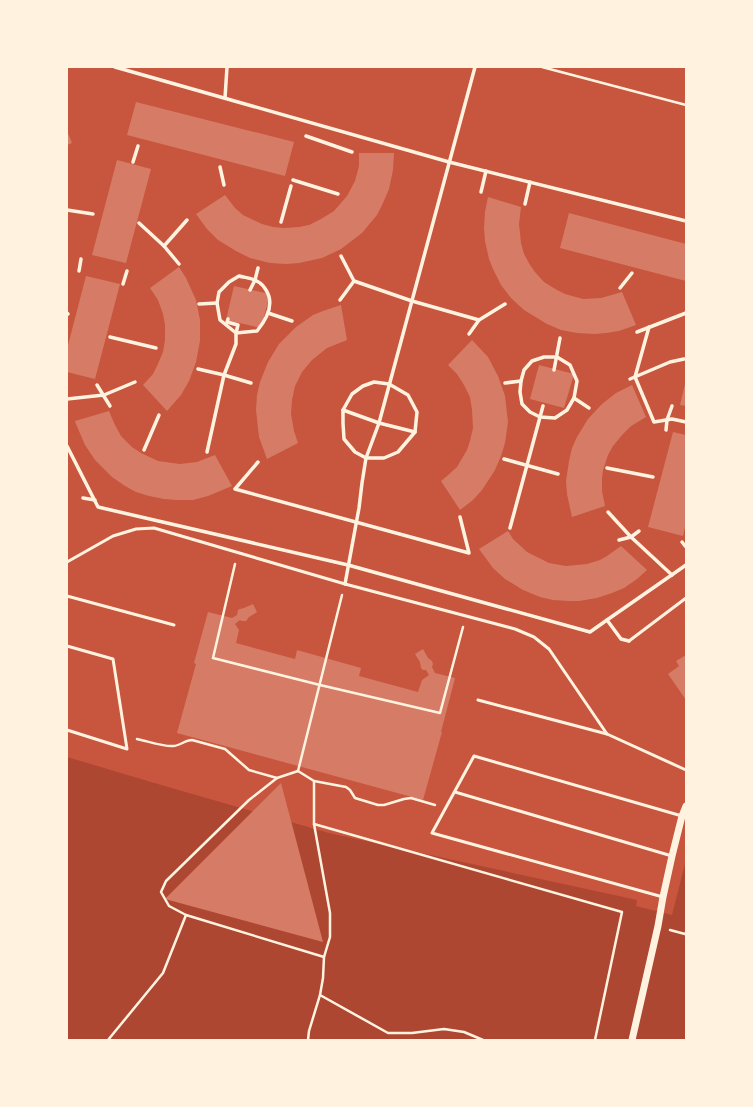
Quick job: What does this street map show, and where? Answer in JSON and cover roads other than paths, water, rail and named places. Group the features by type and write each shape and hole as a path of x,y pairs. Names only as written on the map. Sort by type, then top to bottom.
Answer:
{"street":[{"path":"115,67 398,149 686,220"},
{"path":"225,98 227,67"},
{"path":"345,584 359,508 366,458 379,423 475,67"},
{"path":"306,136 352,152"},
{"path":"133,162 138,146"},
{"path":"220,167 224,185"},
{"path":"481,192 486,171"},
{"path":"293,180 338,194"},
{"path":"524,204 530,182"},
{"path":"281,222 291,186"},
{"path":"67,210 93,214"},
{"path":"164,246 187,220"},
{"path":"139,223 164,246 179,264"},
{"path":"341,256 354,281 412,301 480,320"},
{"path":"79,271 81,259"},
{"path":"250,290 255,280 258,268"},
{"path":"123,284 127,270"},
{"path":"620,288 632,273"},
{"path":"239,276 255,280 262,284 268,294 270,303 264,322 257,331 236,333 220,320 217,304 219,292 229,282 239,276"},
{"path":"340,300 354,281"},
{"path":"199,304 217,304"},
{"path":"469,334 480,320 505,304"},
{"path":"268,313 292,321"},
{"path":"637,332 686,313"},
{"path":"207,452 224,375 236,344 238,325 227,322 228,319"},
{"path":"649,327 635,377 654,422 672,419 686,422"},
{"path":"110,337 156,348"},
{"path":"554,370 560,338"},
{"path":"544,357 557,357 570,365 577,381 574,398 567,410 555,418 540,417 530,412 522,404 520,392 521,381 524,370 532,361 544,357"},
{"path":"630,379 670,362 684,359"},
{"path":"198,369 251,383"},
{"path":"504,383 521,381"},
{"path":"67,399 104,395 135,382"},
{"path":"374,382 389,384 408,395 417,412 415,432 398,452 384,458 366,458 355,452 344,439 343,410 352,394 363,386 374,382"},
{"path":"97,385 110,406"},
{"path":"574,398 589,408"},
{"path":"510,528 543,406"},
{"path":"666,430 667,420 672,406"},
{"path":"343,410 379,423 415,432"},
{"path":"144,450 159,415"},
{"path":"67,446 98,506 348,565 590,632 686,565"},
{"path":"504,459 558,474"},
{"path":"258,462 235,489 468,553 460,517"},
{"path":"607,468 653,477"},
{"path":"83,498 95,500"},
{"path":"608,512 631,537 672,575"},
{"path":"619,540 631,537 639,532"},
{"path":"682,542 686,547"},
{"path":"607,620 621,639 629,640"},
{"path":"632,1040 672,856 686,806"}],"lane":[{"path":"67,562 113,536 136,529 154,528 345,584 515,629 534,637 549,649 607,734"},
{"path":"67,596 174,625"},
{"path":"629,640 686,598"},
{"path":"67,646 113,659 127,749 67,730"},
{"path":"478,700 607,734 686,770"},
{"path":"663,897 432,833 474,756 682,816"},
{"path":"455,792 672,856"}]}
